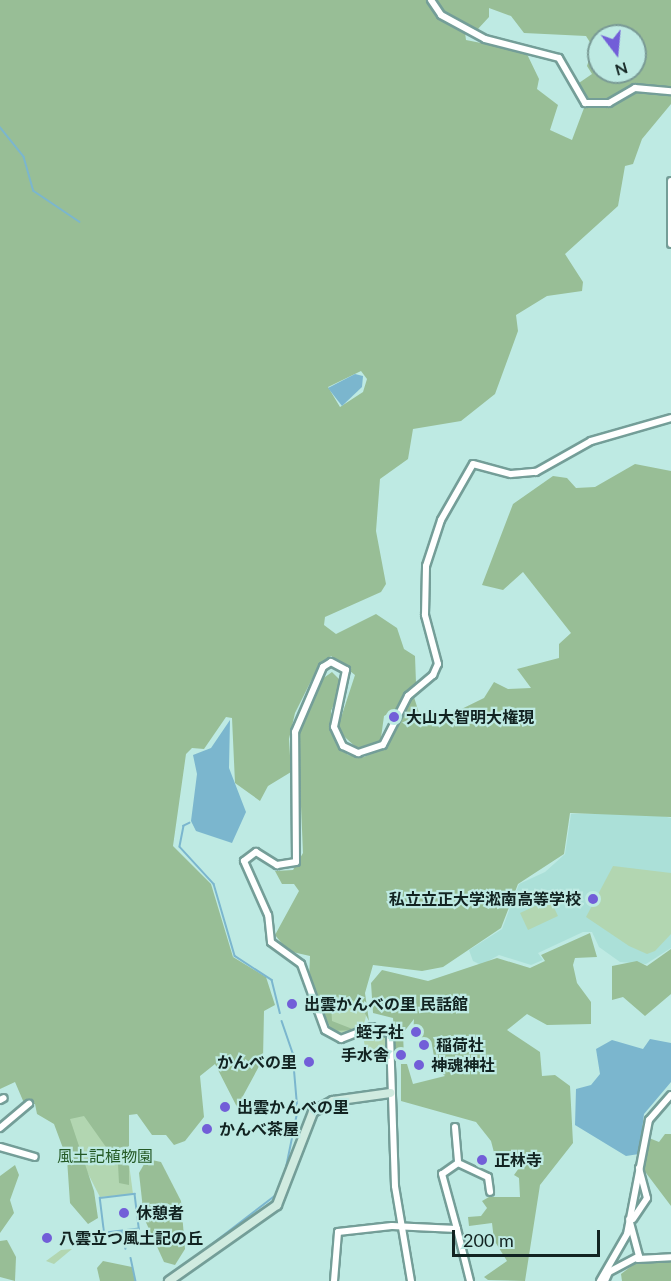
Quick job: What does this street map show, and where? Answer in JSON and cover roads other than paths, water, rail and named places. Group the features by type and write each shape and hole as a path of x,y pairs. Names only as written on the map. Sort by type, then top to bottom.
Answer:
{"main road":[{"path":"169,1281 277,1205 313,1112 333,1101 390,1093"}],"street":[{"path":"431,0 441,15 485,39 560,58 585,103 609,103 634,88 671,91"},
{"path":"671,181 671,244"},
{"path":"411,1281 401,1228 390,1093 390,1034 376,1026 341,1039 325,1030 301,964 273,947 268,915 244,869 246,857 256,852 284,867 299,856 294,744 306,702 323,667 332,662 343,666 347,681 334,715 336,737 358,753 374,751 387,741 408,696 436,670 425,615 426,566 441,520 473,464 511,474 536,472 591,441 671,418"},
{"path":"605,1281 631,1219 638,1167 649,1120 671,1095"},
{"path":"0,1128 29,1104"},
{"path":"455,1127 458,1163"},
{"path":"0,1147 35,1157"},
{"path":"470,1281 442,1170 458,1163 488,1177 490,1192"},
{"path":"638,1167 648,1198 631,1219 638,1259"},
{"path":"334,1281 338,1232 401,1228 457,1229"},
{"path":"600,1281 609,1272 638,1259 671,1257"}],"waterway":[{"path":"0,127 24,157 34,191 80,222"},
{"path":"190,823 184,826 180,847 214,884 235,956 272,980 280,1013"},
{"path":"282,1021 293,1053 298,1111 285,1175"},
{"path":"135,1194 139,1229 104,1233 100,1198 135,1194"},
{"path":"164,1281 276,1195"},
{"path":"122,1232 126,1249"},
{"path":"131,1258 136,1281"}],"place":[{"name":"大山大智明大権現","path":"394,717"},
{"name":"私立立正大学淞南高等学校","path":"593,899"},
{"name":"出雲かんべの里 民話館","path":"292,1004"},
{"name":"蛭子社","path":"416,1032"},
{"name":"稲荷社","path":"424,1045"},
{"name":"手水舎","path":"401,1055"},
{"name":"かんべの里","path":"309,1062"},
{"name":"神魂神社","path":"419,1065"},
{"name":"出雲かんべの里","path":"225,1107"},
{"name":"かんべ茶屋","path":"207,1129"},
{"name":"正林寺","path":"482,1160"},
{"name":"休憩者","path":"124,1213"},
{"name":"八雲立つ風土記の丘","path":"47,1238"}],"park label":[{"name":"風土記植物園","path":"105,1156"}]}
